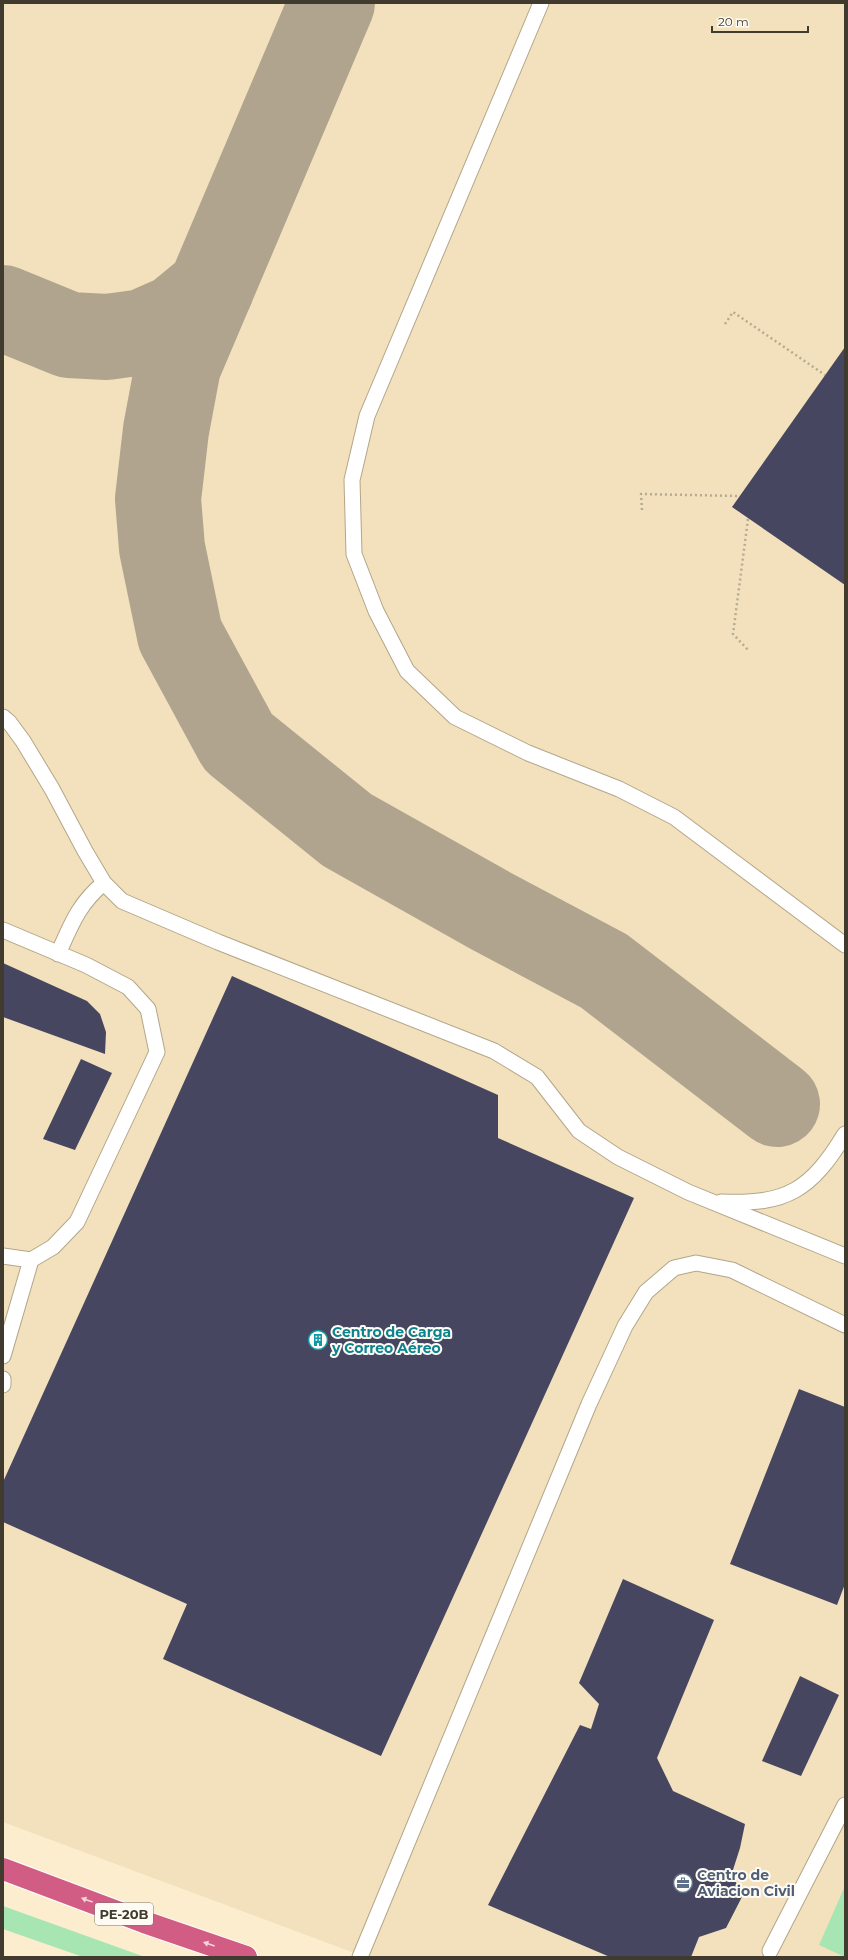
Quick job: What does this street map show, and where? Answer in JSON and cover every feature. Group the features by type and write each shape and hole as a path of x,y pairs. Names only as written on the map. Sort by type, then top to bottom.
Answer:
{"highway":[{"name":"PE-20B","path":"3,1869 144,1922 246,1957"}],"lane":[{"path":"541,3 366,416 352,480 354,554 376,611 407,671 455,717 528,753 619,789 674,817 845,945"},
{"path":"3,717 23,741 52,789 104,883 122,901 218,942 494,1051 537,1077 579,1131 618,1157 712,1202 845,1256"},
{"path":"58,954 78,910 92,892 104,883"},
{"path":"3,930 86,965 128,987 148,1009 157,1052 77,1222 53,1247 31,1260 3,1256"},
{"path":"712,1202 739,1203 769,1201 788,1194 812,1180 830,1159 845,1134"},
{"path":"3,1356 31,1260"},
{"path":"360,1957 589,1404 625,1326 646,1292 674,1268 696,1263 732,1270 845,1325"},
{"path":"3,1379 3,1385"},
{"path":"770,1951 845,1805"}],"path":[{"path":"725,324 733,312 824,375"},
{"path":"642,510 641,494 740,496"},
{"path":"748,519 733,634 749,651"}],"shaded area":[{"path":"3,3 845,3 845,1957 365,1957 3,1822"}],"green space":[{"path":"845,1886 845,1957 819,1945"},
{"path":"3,1906 145,1957 83,1957 3,1929"}],"building":[{"path":"845,347 845,585 732,507"},
{"path":"3,963 87,1001 100,1014 106,1032 105,1054 3,1017"},
{"name":"Centro de Carga y Correo Aéreo","path":"232,976 498,1095 498,1138 634,1198 381,1756 163,1659 187,1604 3,1522 3,1482"},
{"path":"81,1059 112,1073 75,1150 43,1139"},
{"path":"799,1389 845,1407 845,1584 837,1605 730,1564"},
{"path":"623,1579 714,1620 657,1758 673,1791 745,1824 740,1848 731,1876 744,1893 726,1928 699,1937 691,1957 610,1957 488,1905 580,1725 591,1729 599,1704 579,1683"},
{"path":"800,1676 839,1695 801,1776 762,1761"}],"taxiway":[{"path":"332,3 178,366 166,430 158,499 162,548 180,635 238,742 347,830 491,911 604,971 777,1104"},
{"path":"3,308 69,335 107,337 143,332 177,317 211,289"}],"place":[{"name":"Centro de Carga y Correo Aéreo","path":"318,1340"},
{"name":"Centro de Aviacion Civil","path":"683,1883"}]}
